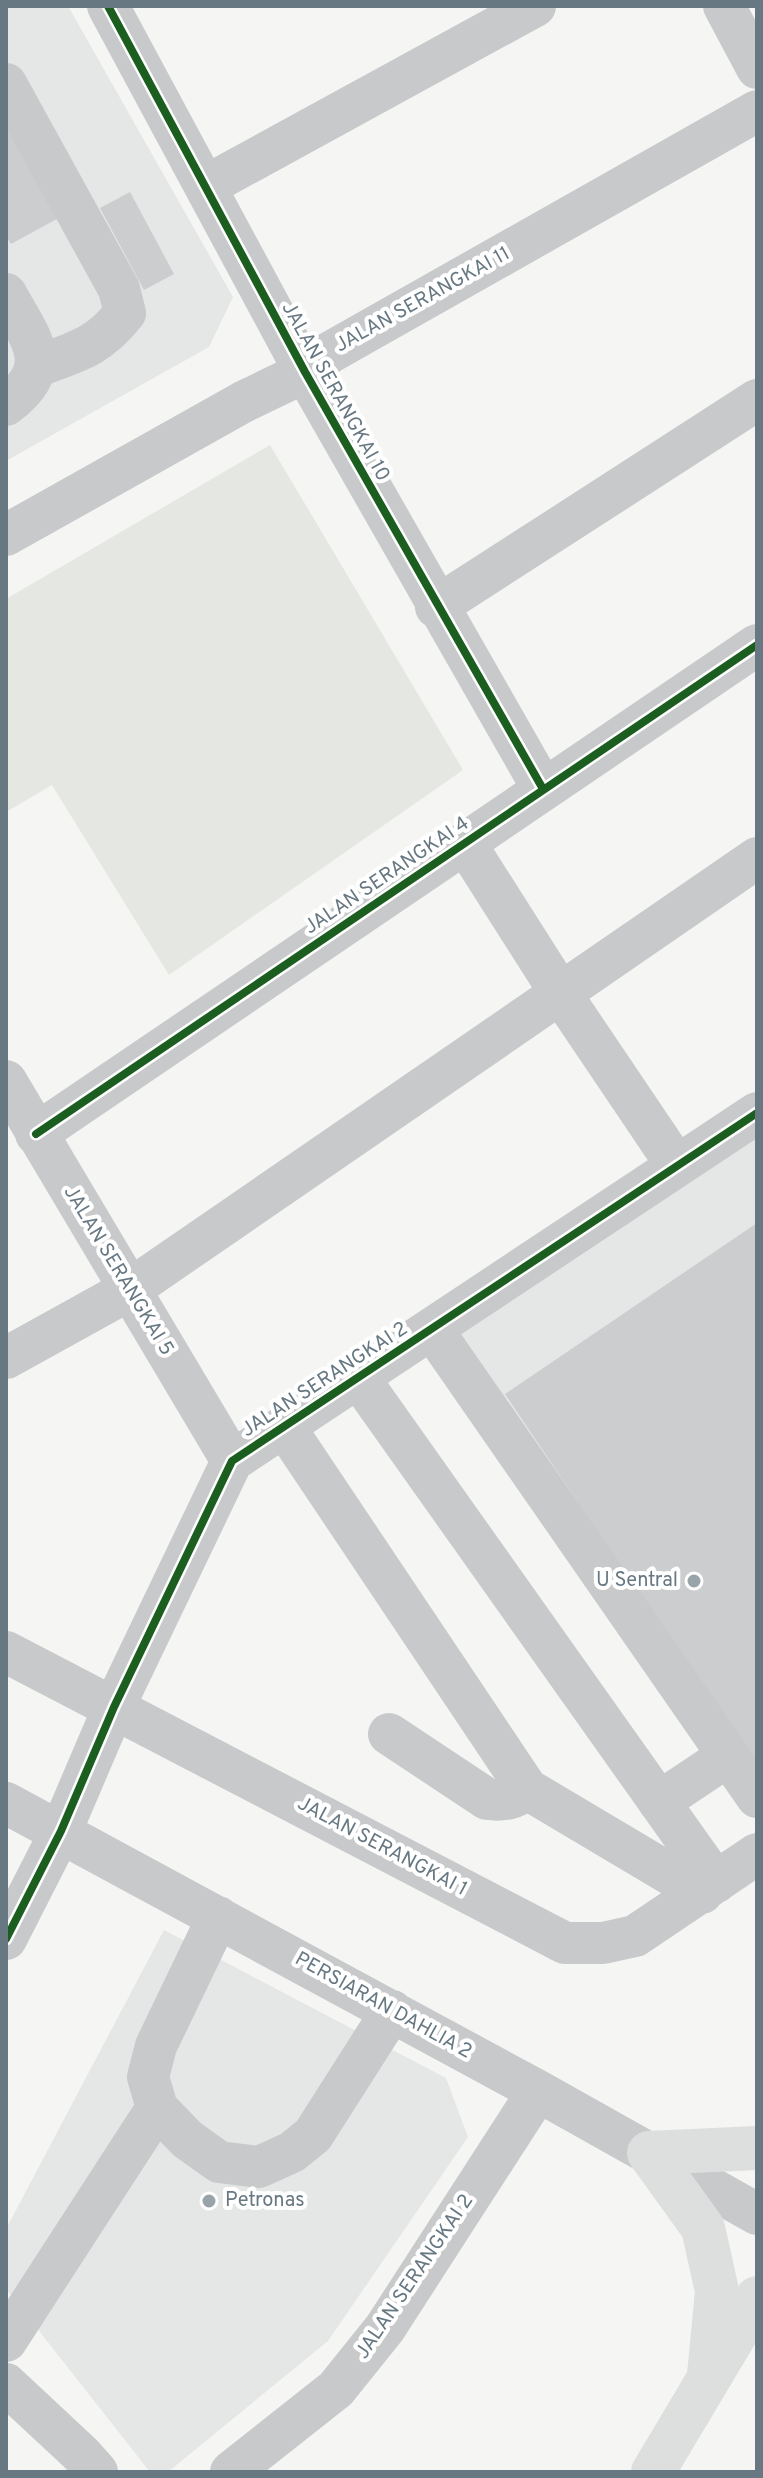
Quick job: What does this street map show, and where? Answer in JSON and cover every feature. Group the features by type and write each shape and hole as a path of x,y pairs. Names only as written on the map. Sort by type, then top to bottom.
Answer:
{"main road":[{"path":"649,2153 757,2148"},
{"path":"649,2153 703,2228 717,2291 709,2375"},
{"path":"653,2472 757,2298"}],"street":[{"name":"JALAN SERANGKAI 10","path":"108,6 305,372 436,607 543,789"},
{"path":"206,186 535,6"},
{"path":"724,6 757,68"},
{"path":"6,84 119,289 125,313 108,334 87,348 38,366"},
{"name":"JALAN SERANGKAI 11","path":"6,535 243,402 305,372 329,353 757,111"},
{"path":"6,294 32,342 38,366 29,385 6,405"},
{"path":"436,607 757,400"},
{"name":"JALAN SERANGKAI 4","path":"36,1134 757,645"},
{"path":"465,843 561,994 677,1166"},
{"path":"6,1358 129,1290 757,858"},
{"name":"JALAN SERANGKAI 5","path":"6,1081 232,1461"},
{"name":"JALAN SERANGKAI 2","path":"6,1939 61,1831 114,1707 232,1461 757,1113"},
{"path":"432,1329 757,1797"},
{"path":"358,1377 659,1802 709,1888"},
{"path":"284,1426 527,1789 709,1888"},
{"name":"JALAN SERANGKAI 1","path":"6,1652 565,1943 603,1943 635,1936 757,1854"},
{"path":"389,1734 487,1799 501,1801 515,1798 527,1789"},
{"path":"659,1802 728,1756"},
{"name":"PERSIARAN DAHLIA 2","path":"6,1803 392,2011 757,2214"},
{"path":"218,1917 156,2046 148,2077 157,2108 187,2139 219,2162 259,2167 292,2152 313,2135 392,2011"},
{"name":"JALAN SERANGKAI 2","path":"231,2472 336,2389 375,2340 538,2091"},
{"path":"6,2341 157,2108"},
{"path":"6,2384 97,2472"}],"shaded area":[{"path":"6,6 68,6 233,297 209,347 6,461"},
{"path":"270,445 463,770 169,975 52,785 6,812 6,599"},
{"name":"U Sentral","path":"757,1129 757,1779 447,1337"},
{"path":"164,1930 446,2078 468,2137 328,2341 168,2472 150,2472 6,2289 6,2229"}],"building":[{"path":"6,103 66,214 11,244 6,236"},
{"path":"130,192 174,274 144,290 100,208"},
{"name":"U Sentral","path":"757,1223 757,1769 505,1394"}],"cycle path":[{"path":"108,6 305,372 543,789"},
{"path":"36,1134 757,645"},
{"path":"6,1939 61,1831 114,1707 232,1461 757,1113"}],"place":[{"name":"U Sentral","path":"694,1581"},
{"name":"Petronas","path":"209,2201"}]}
